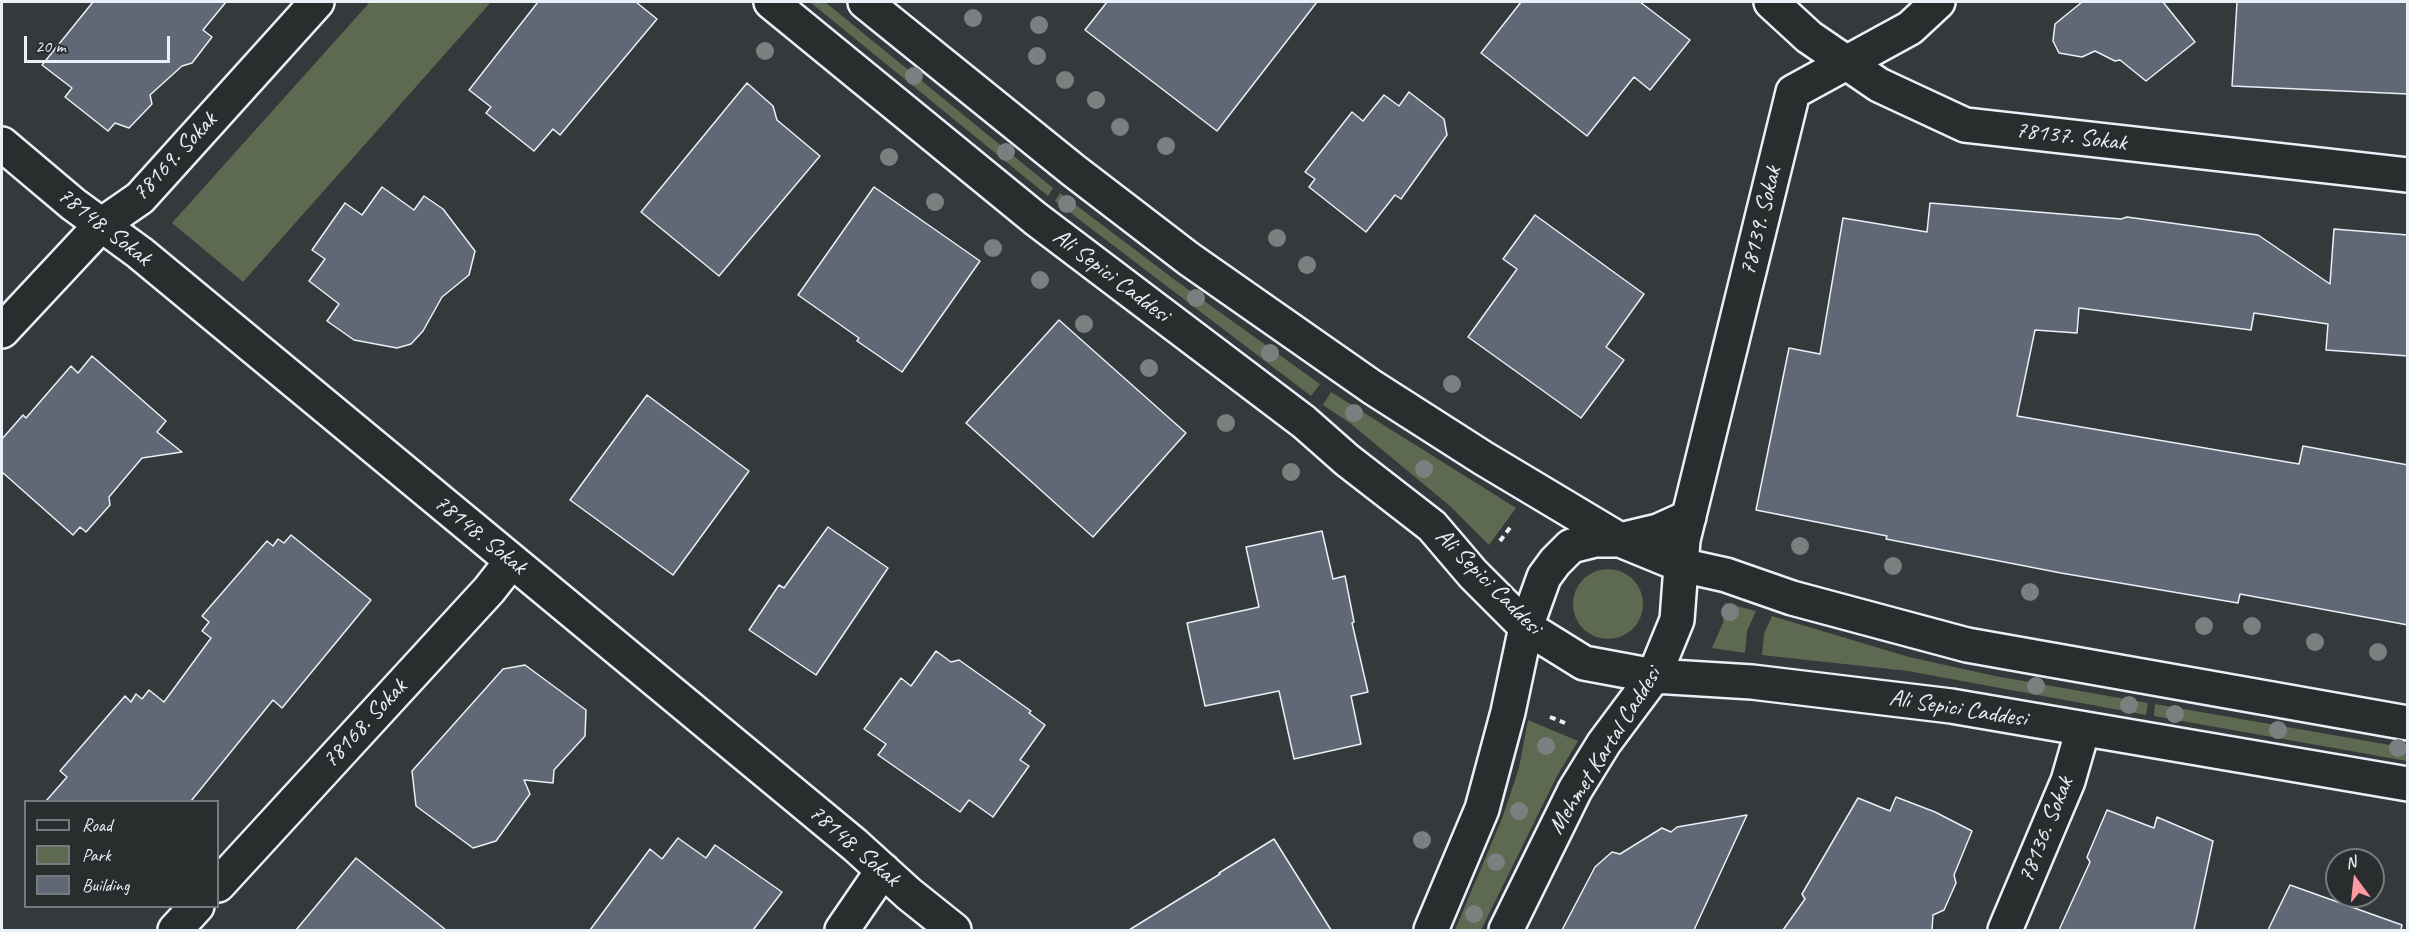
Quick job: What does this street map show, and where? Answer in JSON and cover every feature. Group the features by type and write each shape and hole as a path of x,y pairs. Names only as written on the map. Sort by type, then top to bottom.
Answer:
{"main road":[{"name":"78169. Sokak","path":"2,331 101,225 140,198 317,2"},
{"name":"Ali Sepici Caddesi","path":"771,2 1036,219 1304,422 1347,460 1432,526 1473,574 1526,627 1584,663 1654,676 1752,682 1939,704 2408,784"},
{"path":"865,2 1189,259 1372,387 1483,458 1620,540 1681,565 1726,575 1791,598 1966,645 2408,723"},
{"name":"78137. Sokak","path":"1771,2 1809,37 1879,85 1965,125 2408,175"},
{"name":"78139. Sokak","path":"1681,565 1683,540 1793,92 1910,27 1938,2"},
{"name":"78148. Sokak","path":"2,144 101,225 140,253 511,562 819,814 954,930"},
{"path":"1431,930 1482,809 1508,712 1526,627 1544,577 1571,546 1595,540 1620,540 1658,531 1689,517"},
{"name":"78168. Sokak","path":"219,884 489,590 511,562"},
{"name":"Mehmet Kartal Caddesi","path":"1506,930 1575,790 1604,743 1654,676 1677,620 1681,565"},
{"name":"78136. Sokak","path":"2005,930 2068,781 2083,729"},
{"path":"842,930 883,870"},
{"path":"175,930 195,908"}],"path":[{"path":"1499,543 1517,518"},
{"path":"1548,716 1567,724"}],"green space":[{"path":"370,2 491,2 243,282 172,223"},
{"path":"810,2 825,2 1053,188 1048,196"},
{"path":"1060,193 1175,280 1320,384 1311,396 1055,201"},
{"path":"1331,392 1516,508 1489,545 1450,506 1350,423 1323,405"},
{"path":"1608,569 1621,572 1633,579 1640,591 1643,604 1640,617 1633,629 1621,636 1608,639 1595,636 1583,629 1576,617 1573,604 1576,591 1583,579 1595,572"},
{"path":"1725,603 1756,611 1747,631 1745,653 1712,648 1723,623"},
{"path":"1772,616 1909,657 1995,676 2148,703 2146,715 1908,671 1762,655 1764,634"},
{"path":"2155,704 2407,748 2407,761 2154,716"},
{"path":"1528,720 1578,741 1557,776 1481,930 1455,930 1503,816 1519,768"}],"building":[{"path":"93,2 226,2 203,30 212,37 192,63 182,66 150,95 152,104 129,128 115,123 108,131 65,97 72,88 42,65"},
{"path":"538,2 636,2 657,19 560,135 553,129 534,151 486,113 491,107 469,90"},
{"path":"1107,2 1317,2 1217,131 1085,30"},
{"path":"1521,2 1640,2 1690,40 1650,90 1634,77 1587,136 1481,53"},
{"path":"2082,2 2163,2 2195,42 2146,81 2120,60 2115,61 2095,51 2082,57 2059,53 2053,41 2055,24"},
{"path":"2237,2 2408,2 2408,94 2232,86"},
{"path":"747,83 773,106 777,120 820,156 719,276 641,212"},
{"path":"1409,92 1444,119 1447,135 1401,199 1395,195 1366,232 1309,187 1315,179 1305,172 1352,112 1363,121 1384,95 1399,106"},
{"path":"382,187 414,210 424,196 443,209 475,251 469,275 442,297 423,331 411,344 397,348 354,340 327,321 339,304 309,281 325,259 312,250 345,203 362,215"},
{"path":"874,187 980,261 902,372 857,341 859,338 798,295"},
{"path":"1930,203 2121,219 2127,217 2258,235 2330,284 2334,229 2408,235 2408,356 2326,350 2328,324 2254,313 2251,330 2079,308 2077,333 2035,330 2017,416 2299,464 2303,446 2408,465 2408,625 2240,594 2238,603 2061,573 1886,539 1887,536 1756,510 1789,348 1820,354 1843,218 1927,232"},
{"path":"1535,215 1644,294 1606,347 1624,360 1581,418 1468,337 1517,269 1503,259"},
{"path":"1059,320 1186,433 1093,537 966,423"},
{"path":"92,356 166,421 157,432 182,452 142,458 109,497 110,505 86,532 80,527 73,535 2,472 2,439 23,415 26,418 71,366 78,373"},
{"path":"647,395 749,471 673,575 570,500"},
{"path":"828,527 888,568 816,675 749,630 779,585 784,588"},
{"path":"1322,531 1333,579 1345,576 1354,622 1352,623 1368,692 1351,696 1361,744 1294,759 1279,691 1205,706 1187,623 1259,607 1246,547"},
{"path":"291,535 371,600 282,708 273,700 192,800 47,800 67,777 60,771 125,696 131,702 136,694 142,699 149,690 164,702 211,638 202,631 209,622 202,616 267,541 273,546 278,539 284,543"},
{"path":"936,651 951,662 959,660 1031,711 1029,713 1045,725 1020,760 1029,766 993,817 969,800 960,812 878,755 886,744 864,729 901,678 911,686"},
{"path":"525,665 586,710 585,736 554,770 553,783 524,780 530,794 496,841 473,848 416,806 412,771 503,669"},
{"path":"1896,797 1935,812 1972,831 1954,875 1956,883 1944,910 1933,915 1932,930 1783,930 1805,899 1802,894 1858,798 1890,811"},
{"path":"2107,810 2154,828 2157,817 2213,841 2194,930 2059,930 2090,862 2087,857"},
{"path":"1747,815 1694,930 1562,930 1595,867 1612,852 1620,854 1662,828 1671,832 1677,827"},
{"path":"678,838 706,858 715,845 782,892 753,930 590,930 650,849 662,859"},
{"path":"1274,839 1331,930 1129,930 1220,874"},
{"path":"356,858 446,930 296,930"},
{"path":"2290,885 2325,898 2325,908 2354,908 2402,925 2401,930 2268,930"}]}
